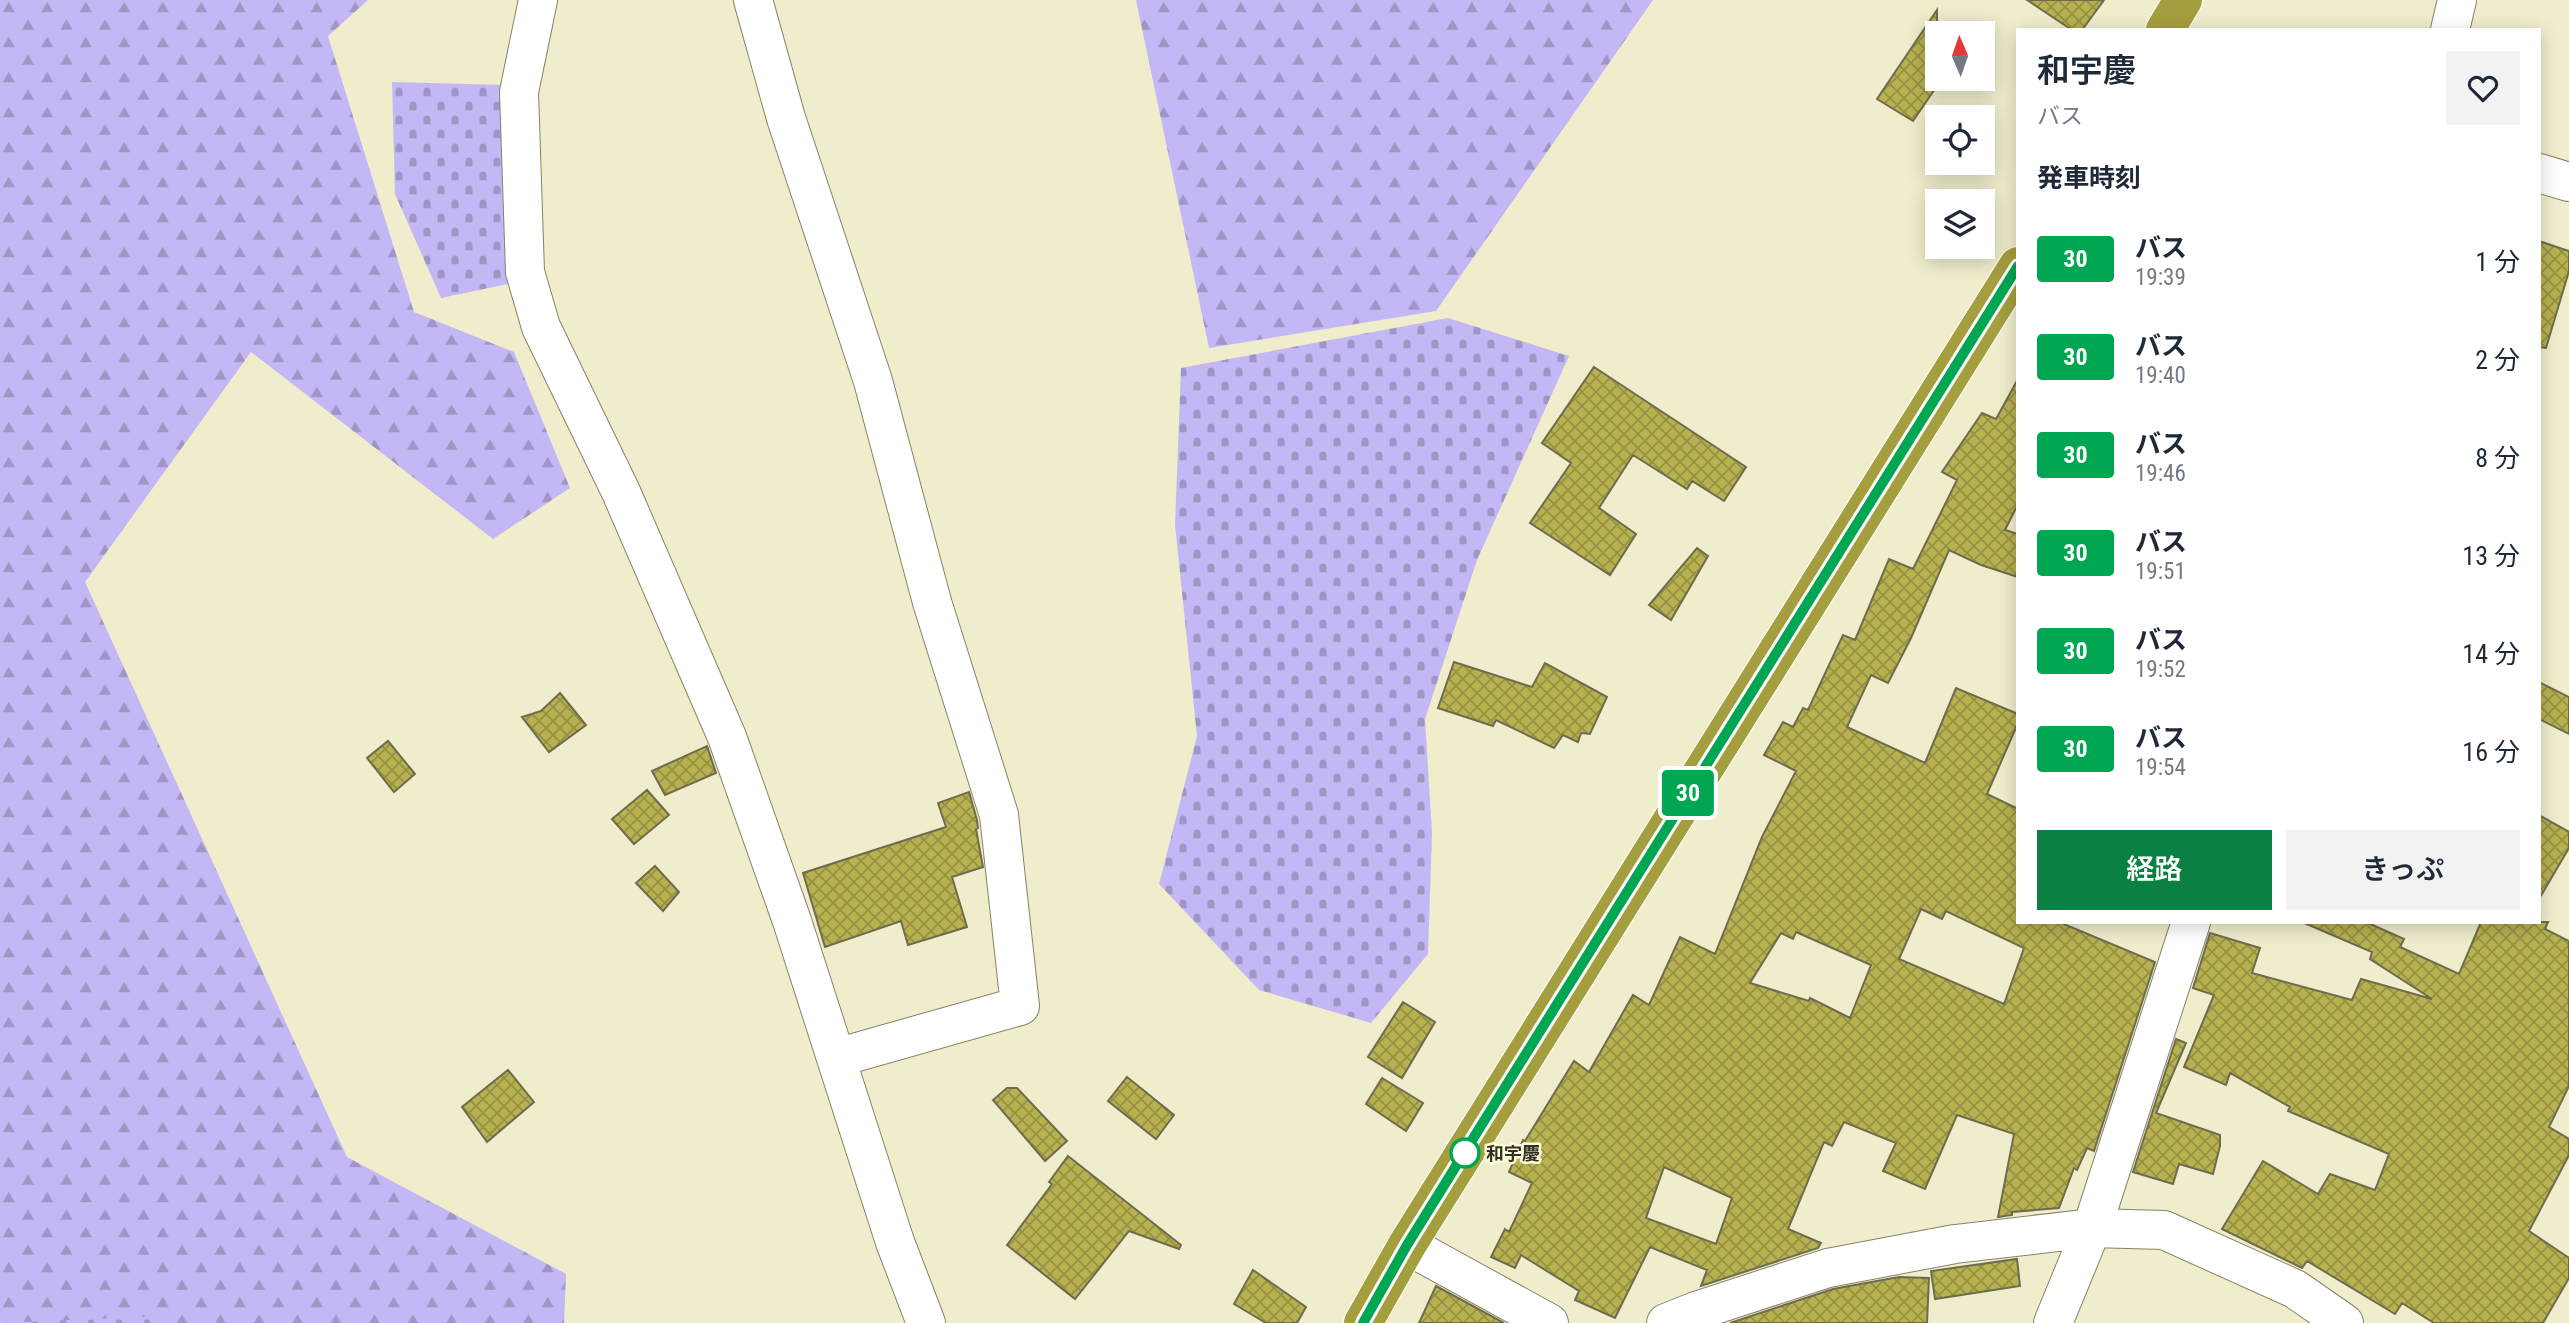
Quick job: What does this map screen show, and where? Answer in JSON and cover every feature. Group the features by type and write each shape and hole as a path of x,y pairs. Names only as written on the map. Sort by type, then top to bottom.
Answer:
{"highway":[{"path":"2166,28 2183,0"},
{"path":"1363,1323 1407,1245 2016,269"}],"street":[{"path":"538,0 519,92 525,272 541,327 621,492 727,737 792,921 895,1241 926,1323"},
{"path":"753,0 786,118 873,381 932,602 999,815 1020,1006 836,1058"},
{"path":"2451,28 2458,0"},
{"path":"2541,174 2569,182"},
{"path":"2053,1323 2092,1228 2190,924"},
{"path":"1666,1323 1828,1268 1955,1244 2092,1228 2164,1230 2295,1289 2344,1323"},
{"path":"1407,1245 1549,1323"}],"green space":[{"path":"0,0 368,0 328,36 414,312 514,352 570,488 493,539 251,352 85,582 347,1157 566,1274 564,1323 0,1323"},
{"path":"1136,0 1653,0 1436,311 1209,348"},
{"path":"392,82 506,85 517,282 441,298 395,194"},
{"path":"1448,318 1569,356 1477,560 1425,719 1432,833 1428,954 1371,1023 1259,990 1159,884 1197,736 1175,525 1181,368"},
{"path":"165,1316 169,1323 0,1323"}],"building":[{"path":"2027,0 2104,0 2083,28 2069,28"},
{"path":"1937,10 1937,21 1930,21"},
{"path":"1925,28 1925,91 1934,91 1913,121 1877,99"},
{"path":"2541,242 2569,251 2569,271 2546,348 2541,347"},
{"path":"1594,367 1746,467 1724,501 1692,481 1687,489 1633,455 1599,508 1636,534 1610,575 1530,523 1571,463 1542,443"},
{"path":"2016,383 2016,508 2005,530 2016,533 2016,576 1981,565 1949,550 1911,638 1888,683 1871,675 1847,727 1925,763 1956,688 2016,713 2016,728 1987,794 2016,808 2016,924 2064,924 2155,962 2094,1151 2087,1148 2077,1170 2074,1168 2059,1208 2012,1212 2012,1215 1998,1217 2014,1134 1957,1115 1925,1189 1883,1171 1896,1143 1844,1122 1832,1146 1824,1142 1788,1229 1821,1243 1818,1248 1701,1286 1707,1270 1650,1247 1615,1318 1575,1300 1579,1291 1521,1255 1515,1268 1491,1257 1505,1229 1509,1232 1532,1183 1509,1172 1523,1140 1525,1141 1574,1061 1589,1072 1633,995 1649,1005 1680,937 1715,954 1762,837 1796,771 1764,755 1783,722 1793,727 1803,708 1808,710 1843,635 1855,640 1889,559 1913,569 1957,480 1942,472 1982,413 1996,419","holes":["1921,909 1942,919 1946,911 2024,948 2004,1004 1899,959","1796,932 1871,965 1850,1018 1810,998 1809,1001 1750,983 1781,933 1793,939","1664,1167 1732,1198 1716,1244 1646,1218"]},
{"path":"1697,548 1708,556 1671,620 1649,605"},
{"path":"1454,662 1532,687 1545,663 1607,697 1590,734 1581,733 1578,742 1563,735 1554,748 1496,720 1493,726 1438,708"},
{"path":"2541,683 2569,697 2569,734 2541,720"},
{"path":"560,693 586,725 549,752 522,717 541,711"},
{"path":"388,741 415,774 394,792 367,758"},
{"path":"707,746 716,773 665,795 652,771"},
{"path":"647,790 669,815 634,844 612,819"},
{"path":"969,792 977,820 976,829 983,867 952,877 967,927 908,945 901,921 825,947 803,873 946,827 938,803"},
{"path":"2541,816 2569,832 2569,848 2541,896"},
{"path":"655,866 679,892 663,911 636,883"},
{"path":"2548,922 2545,929 2569,941 2569,1086 2549,1127 2569,1139 2569,1155 2529,1231 2569,1258 2569,1278 2543,1323 2434,1323 2402,1303 2395,1314 2307,1261 2302,1268 2222,1229 2263,1161 2318,1194 2330,1174 2375,1190 2389,1154 2288,1111 2290,1107 2230,1073 2226,1085 2184,1067 2214,995 2193,988 2210,933 2260,948 2252,973 2352,1000 2361,979 2432,999 2370,959 2372,952 2307,924 2370,924 2404,939 2400,947 2459,974 2480,924"},
{"path":"1403,1002 1435,1022 1402,1078 1368,1057"},
{"path":"2176,1039 2186,1043 2156,1113 2220,1135 2220,1146 2213,1174 2179,1164 2173,1184 2133,1172"},
{"path":"508,1070 534,1102 487,1142 462,1107"},
{"path":"1127,1077 1174,1115 1156,1139 1108,1101"},
{"path":"1382,1078 1423,1103 1406,1131 1366,1104"},
{"path":"1007,1088 1017,1088 1067,1141 1045,1161 993,1100"},
{"path":"1068,1156 1181,1245 1179,1249 1129,1231 1075,1299 1007,1245 1052,1184 1049,1182"},
{"path":"2017,1259 2020,1286 1935,1299 1931,1271"},
{"path":"1253,1270 1306,1307 1297,1323 1266,1323 1234,1304"},
{"path":"1899,1277 1929,1278 1927,1323 1730,1323 1833,1289"},
{"path":"1436,1286 1504,1323 1419,1323"}],"bus line":[{"name":"30","path":"1363,1323 1407,1245 2016,269"}],"place":[{"name":"和宇慶","path":"1465,1153"}]}
